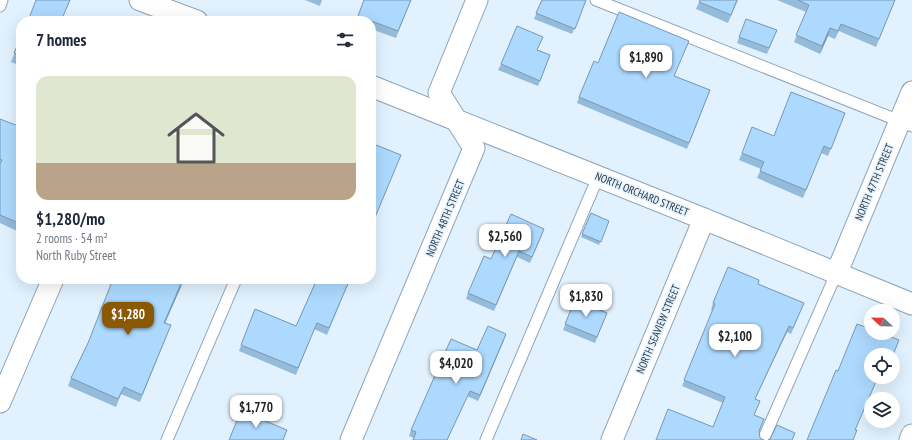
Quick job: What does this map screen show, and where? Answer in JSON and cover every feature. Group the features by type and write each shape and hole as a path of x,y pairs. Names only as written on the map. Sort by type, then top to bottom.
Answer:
{"street":[{"path":"140,0 166,16"},
{"name":"NORTH 48TH STREET","path":"351,440 474,148 458,120 439,93 477,0"},
{"name":"NORTH ORCHARD STREET","path":"376,88 704,218 912,304"},
{"name":"NORTH 47TH STREET","path":"837,272 906,123 912,92"},
{"name":"NORTH SEAVIEW STREET","path":"612,440 704,218"},
{"path":"0,402 51,284"},
{"path":"910,440 912,435"}],"lane":[{"path":"0,6 2,0"},
{"path":"596,0 906,123"},
{"path":"486,440 598,177"},
{"path":"763,440 837,272"},
{"path":"167,440 234,284"}],"building":[{"path":"36,0 70,0 63,16 30,16"},
{"path":"364,0 411,0 398,31 376,23 376,16 358,16"},
{"path":"542,0 586,0 575,29 536,13"},
{"path":"700,0 737,0 731,15 699,2"},
{"path":"798,0 895,0 879,39 841,24 838,31 830,28 822,46 796,35 809,5"},
{"path":"619,12 689,41 674,76 710,90 689,143 579,97 594,61 598,63"},
{"path":"746,19 777,30 769,48 739,37"},
{"path":"517,26 543,37 537,50 550,55 540,81 501,64"},
{"path":"791,92 845,113 831,149 824,146 806,190 760,171 764,162 742,153 752,127 774,136"},
{"path":"0,119 16,125 16,222 0,215 0,164 2,160 0,159"},
{"path":"376,145 401,155 376,215"},
{"path":"591,213 609,221 601,242 582,234"},
{"path":"511,214 544,229 532,257 519,251 496,305 468,293 484,256 491,259"},
{"path":"728,267 759,280 758,284 804,303 793,328 789,326 755,399 760,401 754,415 764,419 759,431 760,438 764,440 656,440 668,409 713,427 725,397 684,380 715,304 713,303"},
{"path":"111,284 181,284 164,323 171,325 142,395 124,387 118,399 71,378 88,343"},
{"path":"315,284 348,284 329,328 317,323 298,368 241,345 255,309 296,326"},
{"path":"575,300 607,313 597,337 565,324"},
{"path":"857,324 864,326 864,340 899,340 896,348 864,348 864,384 875,384 871,392 864,392 864,409 855,430 857,430 853,440 807,440 836,370 838,371"},
{"path":"488,326 506,334 480,395 470,391 447,440 413,440 416,432 411,430 451,339 477,350"},
{"path":"241,411 287,430 283,440 229,440"},
{"path":"777,425 795,433 792,440 768,440 770,439"},
{"path":"523,434 537,440 521,440"}]}
